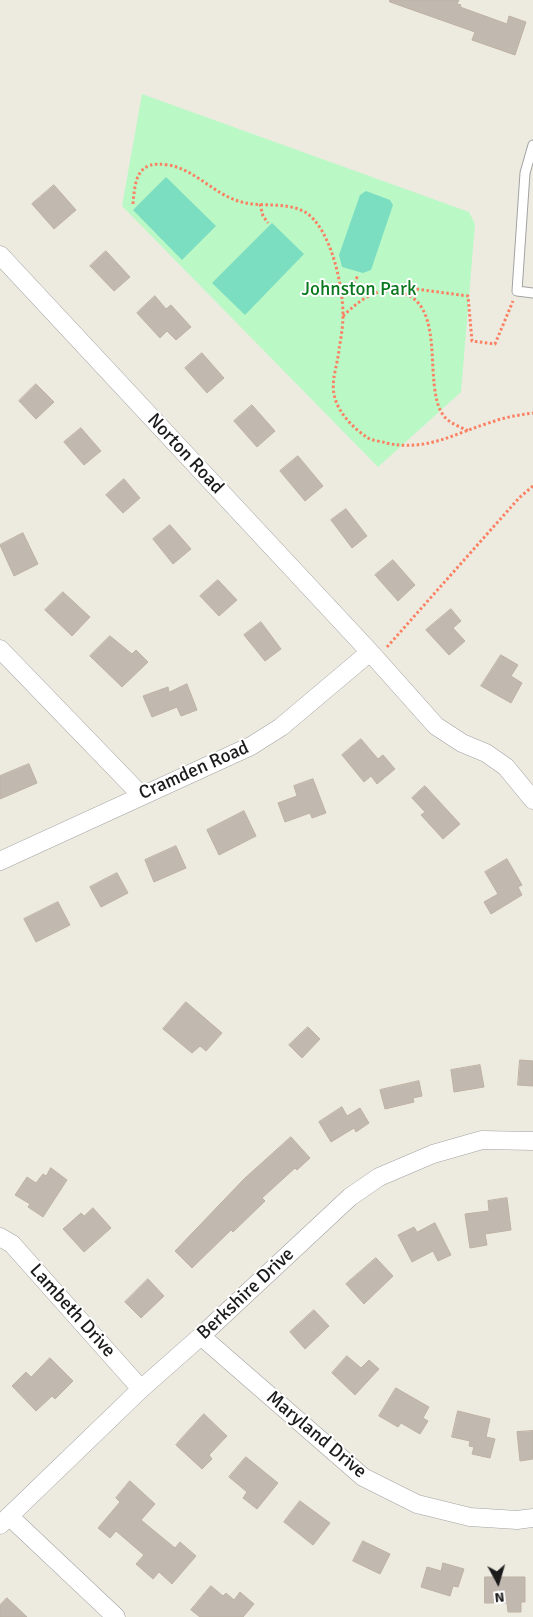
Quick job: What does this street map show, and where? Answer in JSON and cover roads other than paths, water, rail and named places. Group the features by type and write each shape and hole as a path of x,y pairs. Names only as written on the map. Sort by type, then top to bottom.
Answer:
{"street":[{"name":"Norton Road","path":"0,255 373,655 436,726 462,743 486,753 506,767 533,800"},
{"path":"0,649 141,796"},
{"name":"Cramden Road","path":"0,861 251,746 281,727 373,655"},
{"name":"Berkshire Drive","path":"5,1521 141,1388 201,1336 350,1197 379,1177 433,1154 482,1140 533,1141"},
{"name":"Lambeth Drive","path":"0,1237 12,1244 141,1388"},
{"name":"Maryland Drive","path":"201,1336 363,1477 417,1504 470,1517 516,1520 533,1518"},
{"path":"5,1521 116,1617"}],"lane":[{"path":"533,144 525,173 517,291 533,293"}],"park label":[{"name":"Johnston Park","path":"359,290"}]}
